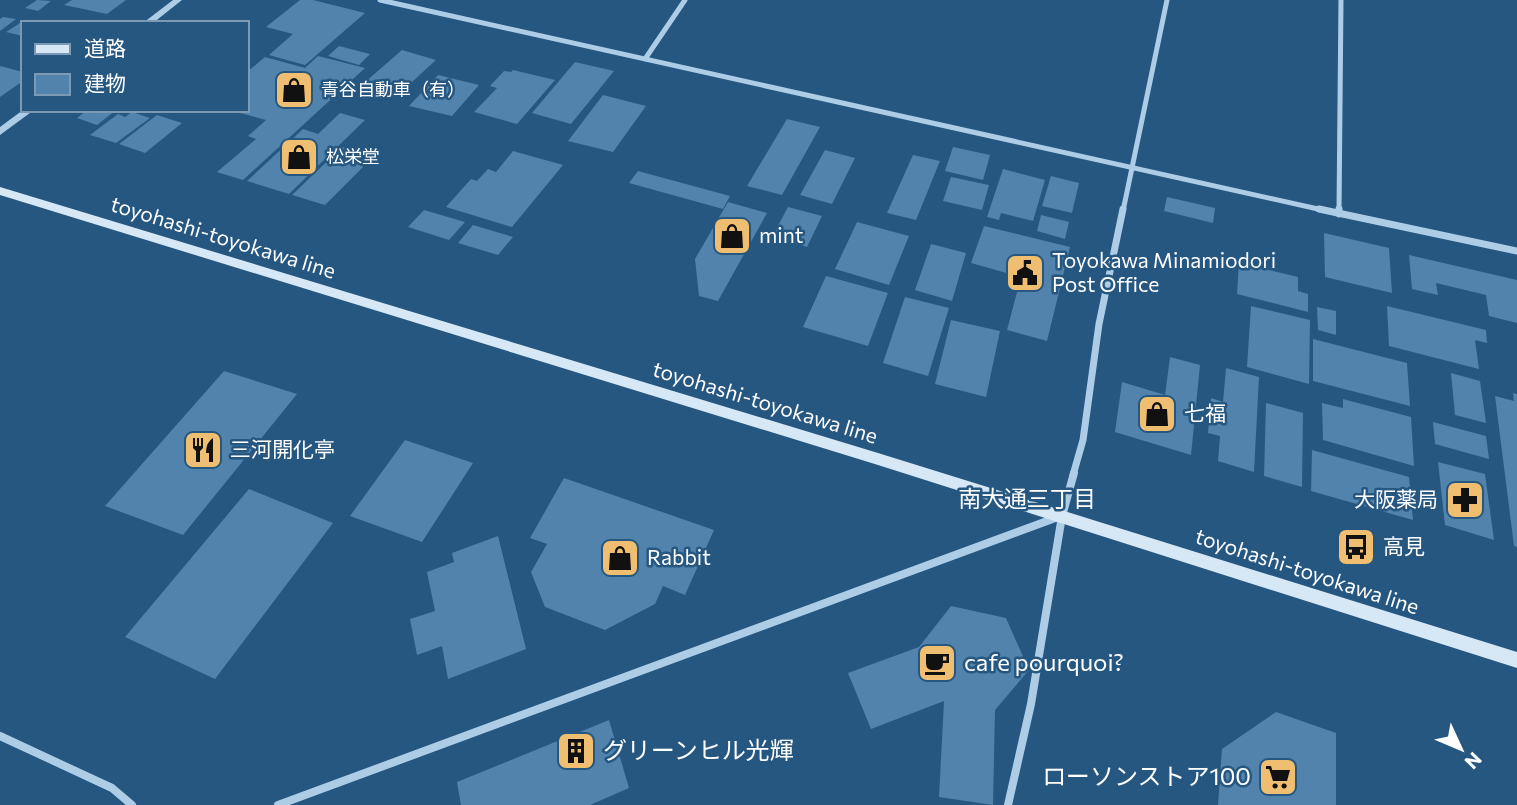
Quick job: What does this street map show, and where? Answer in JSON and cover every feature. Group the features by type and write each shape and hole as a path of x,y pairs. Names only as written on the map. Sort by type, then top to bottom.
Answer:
{"main road":[{"name":"toyohashi-toyokawa line","path":"0,191 1062,516 1517,660"}],"street":[{"path":"150,21 178,0"},
{"path":"380,0 1133,170 1517,251"},
{"path":"645,58 685,0"},
{"path":"1008,805 1031,704 1062,516 1083,440 1099,324 1167,0"},
{"path":"1339,214 1341,0"},
{"path":"0,132 26,112"},
{"path":"278,805 1062,516"},
{"path":"0,736 112,788 132,805"}],"building":[{"path":"37,0 51,1 38,11 25,8"},
{"path":"72,0 126,0 107,14 64,5"},
{"path":"300,0 313,0 365,13 305,65 269,55 293,34 266,27"},
{"path":"0,19 16,19 0,31"},
{"path":"20,23 21,23 21,36 6,32"},
{"path":"339,46 370,54 359,65 328,56"},
{"path":"402,50 436,60 399,94 364,83"},
{"path":"318,56 365,68 243,180 217,172 256,139 248,136 266,120 237,112 248,112 248,71 265,57 305,68"},
{"path":"575,62 614,71 571,124 532,113"},
{"path":"0,66 21,71 21,82 0,97"},
{"path":"513,70 555,80 517,124 474,112 497,88 490,86 504,71"},
{"path":"438,75 479,85 452,116 409,106"},
{"path":"603,95 646,106 613,152 568,141"},
{"path":"84,112 113,112 97,125 77,118"},
{"path":"132,112 150,118 116,143 90,135 118,114 125,117"},
{"name":"松栄堂","path":"340,113 365,120 289,194 247,181 303,129 318,134"},
{"path":"157,115 182,123 145,153 119,144"},
{"path":"787,119 820,127 782,195 747,186"},
{"path":"342,147 374,156 325,205 292,195"},
{"path":"953,147 990,155 983,180 945,171"},
{"path":"825,150 855,158 832,204 800,195"},
{"path":"513,151 563,165 512,227 446,207 471,179 477,181 488,169 496,172"},
{"path":"913,155 940,161 916,220 887,213"},
{"path":"1003,169 1045,180 1033,221 1001,213 999,220 987,217"},
{"path":"638,171 730,196 723,209 629,183"},
{"path":"1051,176 1079,183 1072,213 1042,206"},
{"path":"951,177 989,185 982,210 943,201"},
{"path":"1167,197 1215,208 1213,223 1164,211"},
{"name":"mint","path":"728,202 767,213 718,301 699,296 695,259"},
{"path":"788,207 822,216 807,247 772,237"},
{"path":"424,210 465,222 449,240 408,227"},
{"path":"1041,215 1069,222 1065,239 1037,231"},
{"path":"857,222 909,236 889,285 835,269"},
{"path":"473,225 513,237 498,255 458,243"},
{"path":"984,226 1070,247 1047,341 1007,330 1021,277 971,263"},
{"path":"1324,233 1389,248 1392,293 1325,277"},
{"path":"931,244 966,253 952,301 915,290"},
{"path":"1409,255 1517,280 1517,323 1489,316 1486,295 1436,283 1438,295 1412,289"},
{"path":"1239,263 1298,277 1298,291 1308,294 1308,312 1237,294"},
{"path":"826,276 888,293 868,346 803,327"},
{"path":"905,297 949,308 928,376 883,363"},
{"path":"1251,306 1310,320 1309,384 1247,367"},
{"path":"1387,306 1486,330 1487,343 1475,340 1479,369 1389,346"},
{"path":"1317,307 1336,311 1336,335 1318,330"},
{"path":"951,320 1000,331 986,397 935,384"},
{"path":"1313,339 1407,363 1410,406 1313,381"},
{"name":"七福","path":"1170,357 1200,365 1191,455 1115,432 1122,382 1165,395"},
{"path":"1226,368 1259,377 1254,472 1218,461 1220,436 1208,433 1211,398 1223,402"},
{"name":"三河開化亭","path":"224,371 297,394 183,535 105,506"},
{"path":"1451,373 1480,381 1486,423 1455,415"},
{"path":"1513,393 1517,394 1517,547 1514,546 1495,396 1514,401"},
{"path":"1343,399 1411,417 1414,466 1323,440 1322,403 1343,408"},
{"path":"1266,403 1303,413 1302,487 1264,476"},
{"path":"1433,422 1486,436 1489,459 1435,444"},
{"path":"405,440 473,463 422,542 350,516"},
{"path":"1312,450 1409,477 1413,520 1311,491"},
{"name":"大阪薬局","path":"1438,462 1485,474 1494,540 1445,525"},
{"name":"Rabbit","path":"564,478 714,530 685,595 663,586 655,604 605,630 545,607 531,572 547,544 530,538"},
{"path":"249,489 333,523 215,679 125,637"},
{"path":"498,536 526,649 448,679 442,646 417,655 410,619 435,611 427,572 454,562 452,553"},
{"path":"951,606 1006,618 1029,670 995,710 993,805 939,797 944,701 871,729 848,673 919,647"},
{"name":"ローソンストア100","path":"1276,712 1336,733 1336,805 1218,805 1222,749"},
{"name":"グリーンヒル光輝","path":"609,720 629,788 590,805 461,805 457,782"}],"place":[{"name":"青谷自動車（有）","path":"294,90"},
{"name":"松栄堂","path":"299,157"},
{"name":"mint","path":"732,236"},
{"name":"Toyokawa Minamiodori Post Office","path":"1025,273"},
{"name":"七福","path":"1157,414"},
{"name":"三河開化亭","path":"203,450"},
{"name":"大阪薬局","path":"1465,500"},
{"name":"高見","path":"1356,547"},
{"name":"Rabbit","path":"620,558"},
{"name":"cafe pourquoi?","path":"937,663"},
{"name":"グリーンヒル光輝","path":"576,751"},
{"name":"ローソンストア100","path":"1278,777"}],"district":[{"name":"南大通三丁目","path":"1027,499"}]}
